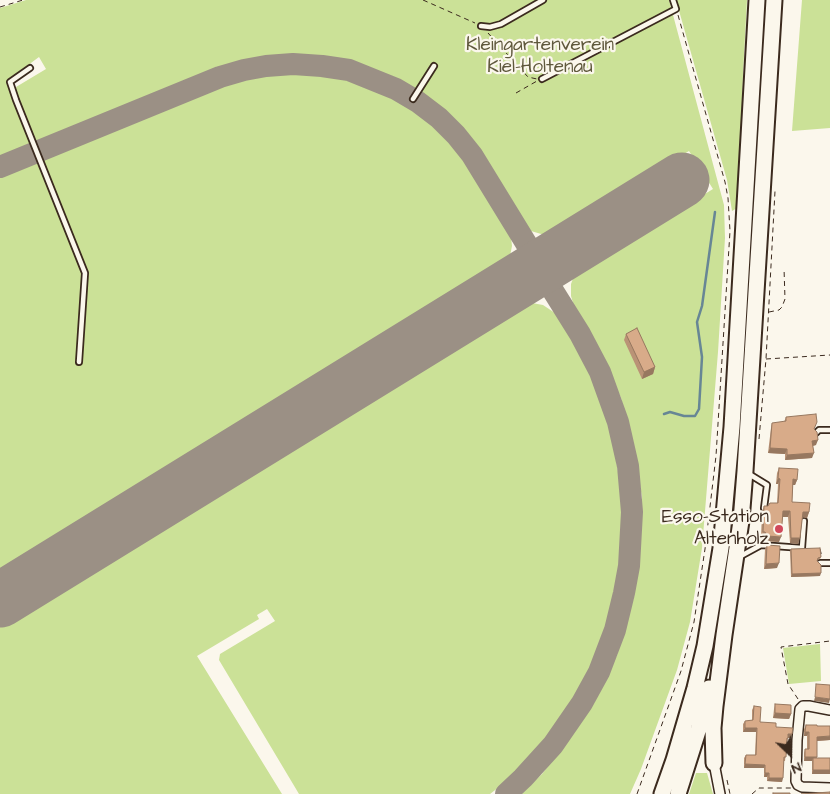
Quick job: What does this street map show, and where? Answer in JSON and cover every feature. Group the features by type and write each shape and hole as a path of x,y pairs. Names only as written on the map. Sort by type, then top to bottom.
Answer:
{"highway":[{"path":"662,794 677,752 697,679 713,602 721,548 732,427 757,0"},
{"path":"714,763 713,728 745,471 774,0"},
{"path":"678,794 699,728 724,635"}],"street":[{"path":"830,710 809,706 803,706 800,709 796,781 802,787 830,788"},
{"path":"714,763 720,794"}],"lane":[{"path":"481,26 490,27 498,25 543,0"},
{"path":"542,79 676,9 673,0"},
{"path":"413,99 434,66"},
{"path":"30,68 10,82 85,273 79,362"},
{"path":"816,433 819,430 830,430"},
{"path":"745,471 766,485 764,508"},
{"path":"735,559 761,543 802,548 804,521"},
{"path":"822,563 830,563"}],"path":[{"path":"0,7 23,0"},
{"path":"423,0 481,26 528,77 542,79"},
{"path":"637,794 681,671 694,622 716,456 730,231 725,182 676,9"},
{"path":"516,93 542,79"},
{"path":"756,312 773,312 782,307 785,299 784,268"},
{"path":"766,359 830,355"},
{"path":"802,548 820,549 822,552 822,563"},
{"path":"803,706 788,684 781,647 830,642"},
{"path":"752,794 759,788 790,788 798,785"}],"green space":[{"name":"Kleingartenverein Kiel-Holtenau","path":"26,0 669,0 724,205 725,238 702,548 690,622 677,670 630,794 520,794 542,774 570,738 595,701 617,655 634,597 640,552 642,497 632,441 621,398 593,337 574,306 571,296 571,284 575,273 713,189 689,151 548,236 531,231 524,226 475,147 447,116 421,95 422,88 436,65 432,64 417,88 413,90 384,75 360,66 320,58 271,58 234,65 39,142 35,140 15,91 16,87 46,69 39,57 8,80 31,141 30,146 0,158 0,8"},
{"path":"676,0 747,0 739,207 732,211 727,180"},
{"path":"802,0 830,0 830,128 792,131"},
{"path":"283,73 313,73 345,78 376,88 403,103 435,125 463,157 509,229 512,246 510,256 506,263 0,573 0,176 231,82 255,76"},
{"path":"522,304 543,305 560,318 596,388 611,434 620,484 621,549 610,618 595,657 571,705 536,751 499,787 490,794 299,794 219,660 220,654 275,621 267,609 257,615 259,619 197,656 282,794 0,794 0,626"},
{"path":"820,644 821,681 789,684 783,648"},
{"path":"696,773 707,773 713,794 689,794"}],"building":[{"path":"637,328 655,367 644,372 626,334"},
{"path":"816,414 817,422 814,429 817,432 818,440 812,441 814,453 787,455 787,449 770,448 772,423 786,421 786,417"},
{"path":"779,468 798,469 797,480 793,479 792,502 810,503 809,512 803,512 800,538 791,538 790,511 783,511 781,537 767,536 763,532 764,506 768,506 770,503 778,503"},
{"path":"767,545 780,546 779,563 766,564"},
{"path":"820,548 821,557 817,561 821,565 821,573 792,574 791,549"},
{"path":"816,684 830,685 830,699 815,697"},
{"path":"775,704 791,705 791,714 775,713"},
{"path":"754,706 761,707 760,722 776,723 776,727 793,728 792,734 788,734 787,738 783,778 769,778 769,773 765,773 765,765 745,764 746,755 756,755 757,728 745,728 745,721 753,720"},
{"path":"806,725 830,726 830,736 817,737 817,757 805,757 805,749 809,749 809,732 805,732"},
{"path":"813,758 830,758 830,770 813,770"},
{"path":"830,792 830,794 801,794"},
{"path":"790,793 790,794 773,794"}],"waterway":[{"path":"664,414 670,412 684,416 695,416 699,409 702,357 697,322 702,306 715,212"}],"taxiway":[{"path":"0,167 220,77 244,70 293,64 349,70 396,89 418,102 439,118 472,155 529,248 528,264 516,279 489,299"},
{"path":"504,293 531,283 545,283 550,286 580,334 600,372 618,422 628,466 632,512 629,566 624,593 615,630 599,672 582,703 553,745 506,794"}],"runway":[{"path":"0,600 682,180"}],"place":[{"name":"Esso-Station Altenholz","path":"779,529"}]}
